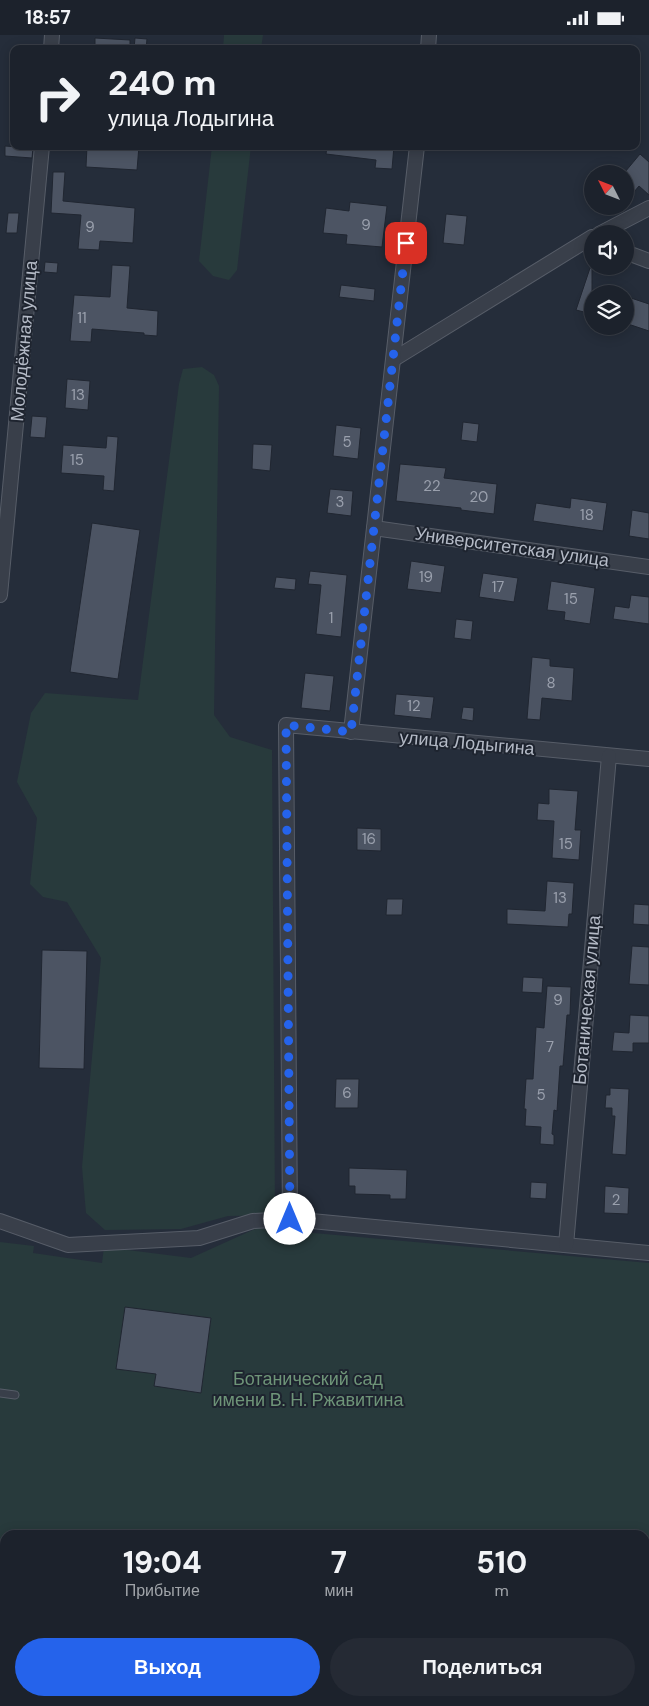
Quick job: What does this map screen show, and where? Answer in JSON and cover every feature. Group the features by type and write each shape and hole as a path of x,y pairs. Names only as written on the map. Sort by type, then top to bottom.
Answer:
{"street":[{"name":"Молодёжная улица","path":"0,595 42,150"},
{"path":"351,732 417,150"},
{"path":"617,225 649,208"},
{"path":"394,359 584,243"},
{"path":"634,255 649,261"},
{"name":"Университетская улица","path":"374,528 649,567"},
{"name":"улица Лодыгина","path":"290,1219 286,725 649,759"},
{"name":"Ботаническая улица","path":"566,1245 608,756"},
{"path":"0,1221 68,1245 199,1238 253,1221 290,1219 649,1253"},
{"path":"0,1234 15,1226"}],"lane":[{"path":"0,1393 15,1395"}],"green space":[{"path":"224,35 263,35 262,45 223,45"},
{"path":"212,150 251,150 237,270 229,280 213,276 199,261"},
{"path":"202,367 214,375 219,386 214,715 230,737 272,750 275,1215 228,1216 181,1229 105,1230 86,1213 82,1167 101,958 67,902 43,897 30,884 37,818 17,782 31,713 45,693 138,700 179,384 183,369"},
{"name":"Ботанический сад имени В. Н. Ржавитина","path":"257,1228 649,1263 649,1530 0,1530 0,1242 34,1246 33,1253 102,1263 104,1247 191,1258"}],"building":[{"path":"95,38 130,40 130,45 95,45"},
{"path":"135,38 147,39 146,45 134,45"},
{"path":"5,146 10,146 10,150 33,150 32,158 5,156"},
{"path":"87,150 139,150 137,170 86,167"},
{"path":"326,150 394,150 392,169 375,168 376,160 326,154"},
{"path":"640,154 649,162 649,195 639,186 634,192 634,165 631,165"},
{"path":"53,172 65,172 63,201 135,208 133,243 100,241 99,250 78,249 81,215 51,213"},
{"path":"350,202 387,206 382,247 346,244 347,235 323,233 326,208 349,211"},
{"path":"8,213 19,213 17,233 6,233"},
{"path":"446,214 467,216 464,245 443,243"},
{"path":"45,262 58,263 57,273 44,272"},
{"path":"112,265 130,266 127,308 158,311 157,336 144,335 144,333 92,329 91,342 70,341 74,295 110,297"},
{"path":"588,275 592,275 592,285 584,285"},
{"path":"341,285 375,289 374,301 339,297"},
{"path":"584,286 584,312 576,310"},
{"path":"634,299 649,304 649,331 634,326"},
{"path":"67,379 90,381 88,410 65,408"},
{"path":"32,416 47,417 45,438 30,437"},
{"path":"463,422 479,424 477,442 461,440"},
{"path":"336,425 361,428 358,459 333,456"},
{"path":"107,436 118,437 114,491 103,490 104,476 61,473 63,445 106,448"},
{"path":"253,444 272,445 270,471 252,469"},
{"path":"400,464 446,468 444,478 497,484 494,514 461,510 461,508 396,501"},
{"path":"330,489 353,491 351,516 327,513"},
{"path":"571,498 607,503 603,531 533,521 536,503 570,508"},
{"path":"632,510 649,513 649,539 629,536"},
{"path":"92,523 140,530 118,679 70,672"},
{"path":"411,561 445,566 441,593 407,589"},
{"path":"310,571 347,575 341,637 316,634 321,585 308,584"},
{"path":"483,573 518,578 514,602 479,597"},
{"path":"276,577 296,579 295,590 274,588"},
{"path":"551,581 595,588 590,624 564,620 565,612 547,610"},
{"path":"631,595 649,597 649,624 613,619 615,606 629,608"},
{"path":"456,619 473,621 471,640 454,638"},
{"path":"532,657 550,659 550,666 574,668 572,701 542,698 540,720 527,719"},
{"path":"305,673 334,676 330,711 301,708"},
{"path":"396,694 434,697 431,719 394,715"},
{"path":"463,707 474,708 473,721 461,719"},
{"path":"549,789 578,791 575,830 581,830 579,860 552,858 554,821 537,820 538,803 549,804"},
{"path":"357,828 381,829 381,851 357,850"},
{"path":"547,881 574,883 572,914 569,914 568,927 507,924 507,909 545,911"},
{"path":"387,899 403,899 402,915 386,915"},
{"path":"634,904 649,905 649,925 633,924"},
{"path":"632,946 649,947 649,985 629,984"},
{"path":"42,950 87,951 84,1069 39,1068"},
{"path":"523,977 543,978 542,993 522,992"},
{"path":"547,986 571,987 570,1015 567,1015 563,1066 560,1066 557,1111 554,1110 552,1134 554,1135 554,1145 540,1144 541,1127 525,1126 526,1109 524,1109 526,1079 533,1079 536,1027 544,1028"},
{"path":"630,1015 649,1016 649,1043 633,1043 633,1052 612,1051 614,1032 629,1033"},
{"path":"336,1079 359,1079 358,1108 335,1108"},
{"path":"610,1088 629,1089 626,1155 612,1154 615,1116 612,1116 612,1108 605,1108 606,1095 610,1095"},
{"path":"349,1168 407,1170 406,1199 390,1199 390,1195 355,1194 355,1186 349,1186"},
{"path":"531,1182 547,1183 546,1199 530,1198"},
{"path":"605,1186 629,1188 628,1214 604,1213"},
{"path":"125,1307 211,1318 201,1393 154,1386 156,1374 116,1369"}],"route":[{"path":"290,1219 286,725 351,732 406,243"}]}
